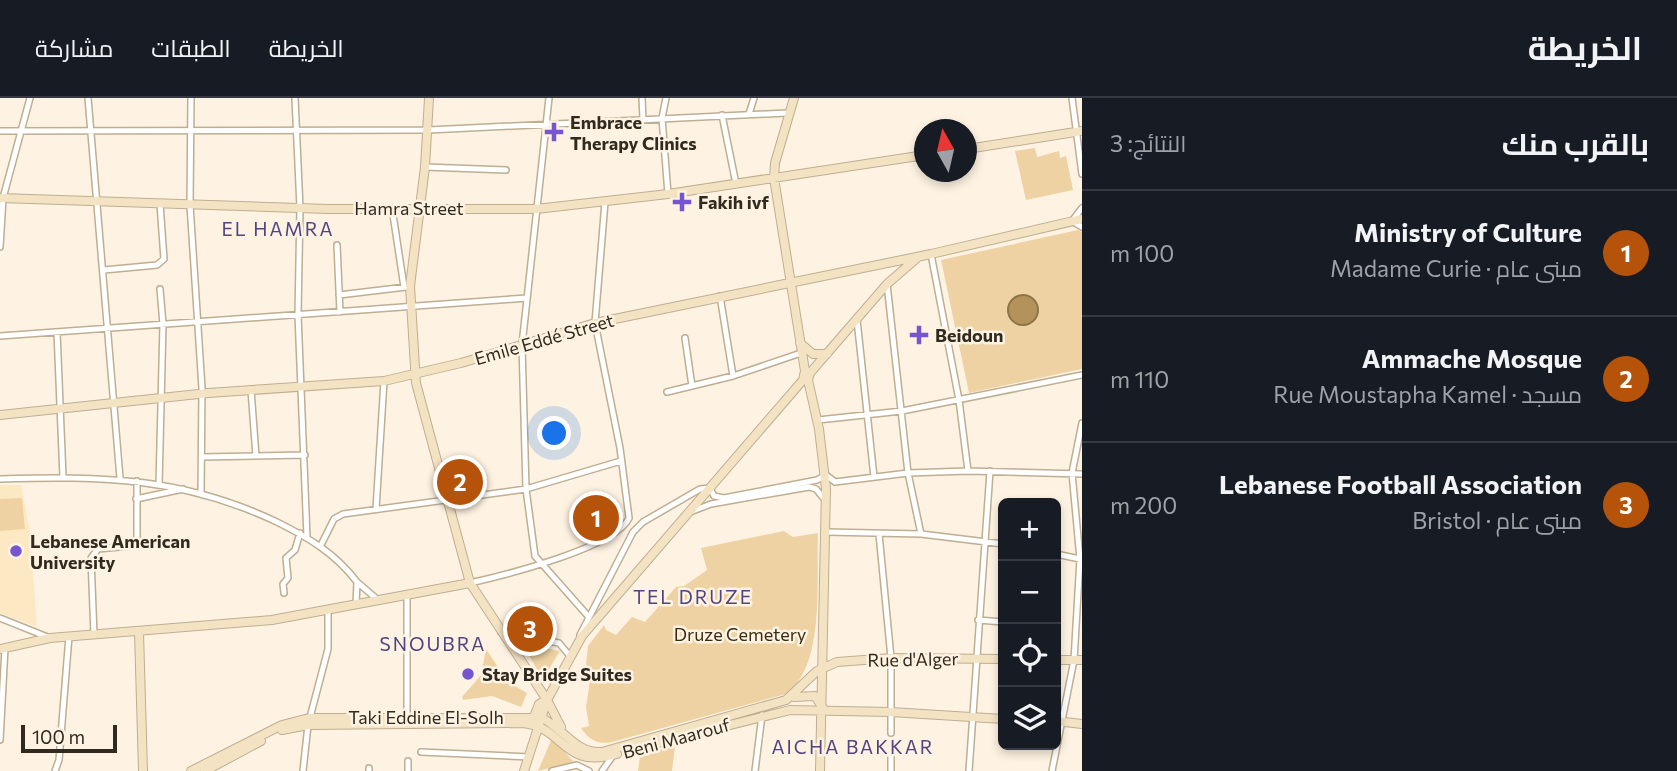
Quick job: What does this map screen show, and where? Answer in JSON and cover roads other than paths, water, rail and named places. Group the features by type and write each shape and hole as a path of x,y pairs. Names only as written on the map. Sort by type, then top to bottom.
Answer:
{"main road":[{"path":"429,98 421,208 407,287 411,307 415,373 470,583 547,700 563,730 579,747 592,752 662,739 791,698 811,695 823,709"},
{"path":"794,98 787,113 774,178 788,282 805,371 804,384 812,398 818,420 825,475 824,666 820,771"},
{"path":"977,147 1078,132"},
{"name":"Hamra Street","path":"2,198 97,204 536,209 667,194 914,157"},
{"name":"Emile Eddé Street","path":"0,415 202,394 384,380 522,345 595,323 927,255 1082,219"},
{"path":"524,771 537,724 576,644 791,395 804,384 810,373 856,319 911,261 927,255"},
{"path":"799,341 807,351 827,354"},
{"path":"791,395 802,393 812,398"},
{"path":"3,649 50,638 272,620 470,583"},
{"path":"139,632 143,771"},
{"name":"Rue d'Alger","path":"824,666 843,661 891,658 998,659"},
{"path":"791,698 824,666"},
{"name":"Beni Maarouf","path":"537,724 579,756 595,759 662,739 790,710 823,709 998,719"},
{"name":"Taki Eddine El-Solh","path":"309,721 407,716 537,724"},
{"path":"191,771 290,722 309,721"},
{"path":"208,769 278,732 309,721"},
{"name":"Taki Eddine El-Solh","path":"309,721 537,724"},
{"path":"1061,722 1082,724"},
{"path":"537,724 563,730"}],"street":[{"path":"0,247 2,198 30,98"},
{"path":"88,98 120,478"},
{"path":"191,98 190,205 202,394 201,492"},
{"path":"295,98 307,537"},
{"path":"549,98 522,345 526,489 532,550 588,616"},
{"path":"642,98 643,119"},
{"path":"666,98 662,118 667,194"},
{"path":"750,114 754,98"},
{"path":"1072,98 1082,174"},
{"path":"0,131 91,133 428,130 787,113"},
{"path":"722,115 736,184"},
{"path":"425,167 506,170"},
{"path":"605,202 595,323 630,513 635,520 643,522"},
{"path":"104,270 157,265 164,259 160,204"},
{"path":"340,295 407,287 392,208"},
{"path":"1082,208 1072,221 1082,227"},
{"path":"337,246 340,312"},
{"path":"927,255 959,400 968,471"},
{"path":"887,285 908,473 921,534"},
{"path":"159,485 163,324 160,289"},
{"path":"720,296 733,376"},
{"path":"0,336 527,298"},
{"path":"856,319 874,477"},
{"path":"57,332 63,477"},
{"path":"685,338 692,386"},
{"path":"667,393 733,376 801,353"},
{"path":"818,420 902,411 1082,375"},
{"path":"376,509 384,380"},
{"path":"251,390 256,456"},
{"path":"1061,719 1078,660 1081,559 1072,473 1082,423"},
{"path":"202,457 305,455"},
{"path":"321,545 337,517 376,509 526,489 621,461"},
{"path":"576,644 629,538 643,522 698,490 710,488 714,496 724,498 817,480 825,475 835,482 908,473 968,471 1082,474"},
{"path":"969,771 990,471"},
{"path":"0,472 0,479 120,478 201,492 232,501 321,545 378,600"},
{"path":"94,635 91,558 98,549 135,544 138,537 137,481"},
{"path":"688,513 711,504 809,487 816,489 826,503"},
{"path":"136,499 186,489"},
{"path":"470,583 542,565 620,532 630,513"},
{"path":"620,532 626,533 629,538"},
{"path":"826,532 921,534 998,543"},
{"path":"284,593 283,584 288,579 286,558 295,550 300,533"},
{"path":"879,534 891,658 891,733"},
{"path":"1061,555 1081,559"},
{"path":"356,604 359,593 357,582"},
{"path":"407,594 407,716"},
{"path":"303,771 309,721 328,649 328,609"},
{"path":"0,618 50,638"},
{"path":"978,620 998,622"},
{"path":"501,632 559,643 569,655"},
{"path":"55,771 59,760 69,636"},
{"path":"0,740 3,649"},
{"path":"755,771 762,715"},
{"path":"1052,771 1055,750"},
{"path":"421,752 529,757"},
{"path":"602,771 615,755"},
{"path":"891,757 891,771"},
{"path":"408,761 408,771"},
{"path":"552,771 577,765 589,771"}],"place":[{"name":"Embrace Therapy Clinics","path":"554,132"},
{"name":"Fakih ivf","path":"682,202"},
{"name":"Beidoun","path":"919,335"},
{"name":"Ammache Mosque","path":"460,482"},
{"name":"Ministry of Culture","path":"596,518"},
{"name":"Lebanese American University","path":"16,551"},
{"name":"Lebanese Football Association","path":"530,629"},
{"name":"Stay Bridge Suites","path":"468,674"}],"district":[{"name":"EL HAMRA","path":"278,228"},
{"name":"TEL DRUZE","path":"693,596"},
{"name":"SNOUBRA","path":"433,643"},
{"name":"AICHA BAKKAR","path":"853,746"}],"park label":[{"name":"Druze Cemetery","path":"740,634"}]}
